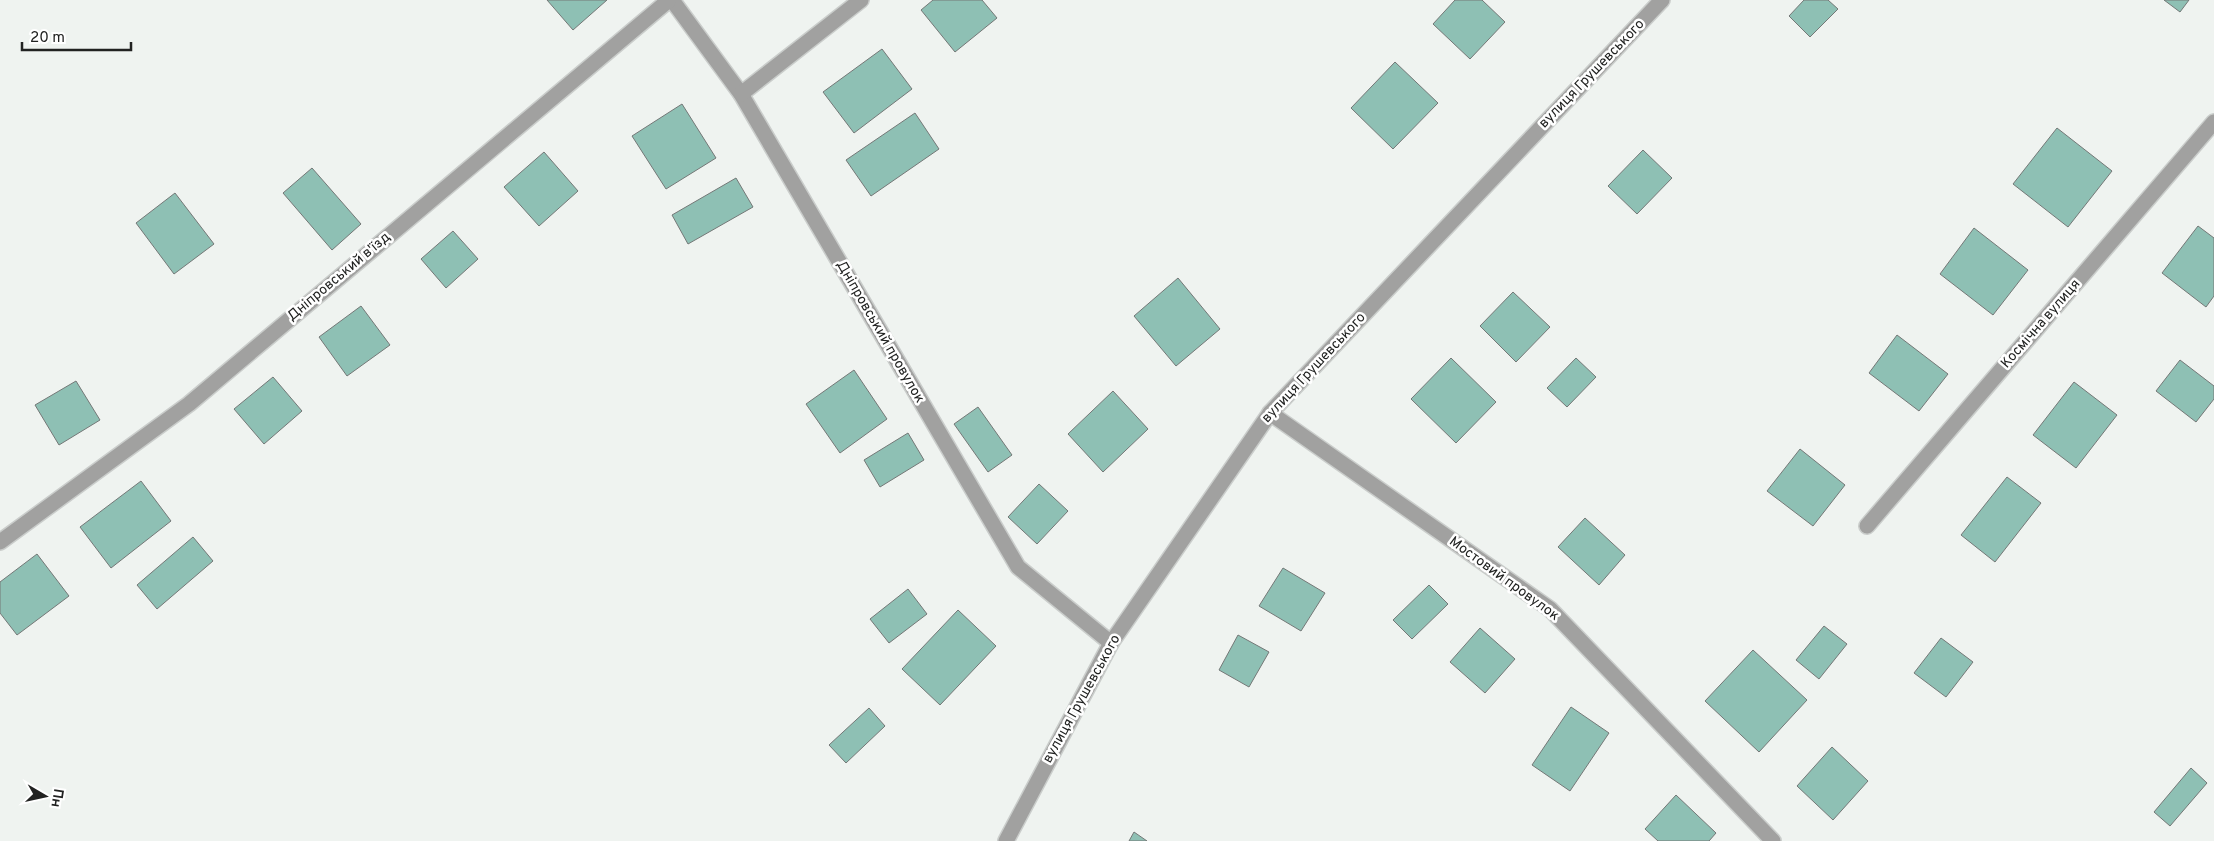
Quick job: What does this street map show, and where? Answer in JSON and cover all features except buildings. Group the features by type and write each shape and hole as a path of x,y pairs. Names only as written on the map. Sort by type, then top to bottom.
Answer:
{"street":[{"name":"Дніпровський провулок","path":"671,0 741,94 1018,567 1111,643"},
{"name":"Дніпровський в'їзд","path":"0,542 189,404 671,0"},
{"path":"741,94 862,0"},
{"name":"вулиця Грушевського","path":"1006,841 1111,643 1270,413 1662,0"},
{"name":"Космічна вулиця","path":"1867,526 2214,122"},
{"name":"Мостовий провулок","path":"1270,413 1550,609 1772,841"}]}
